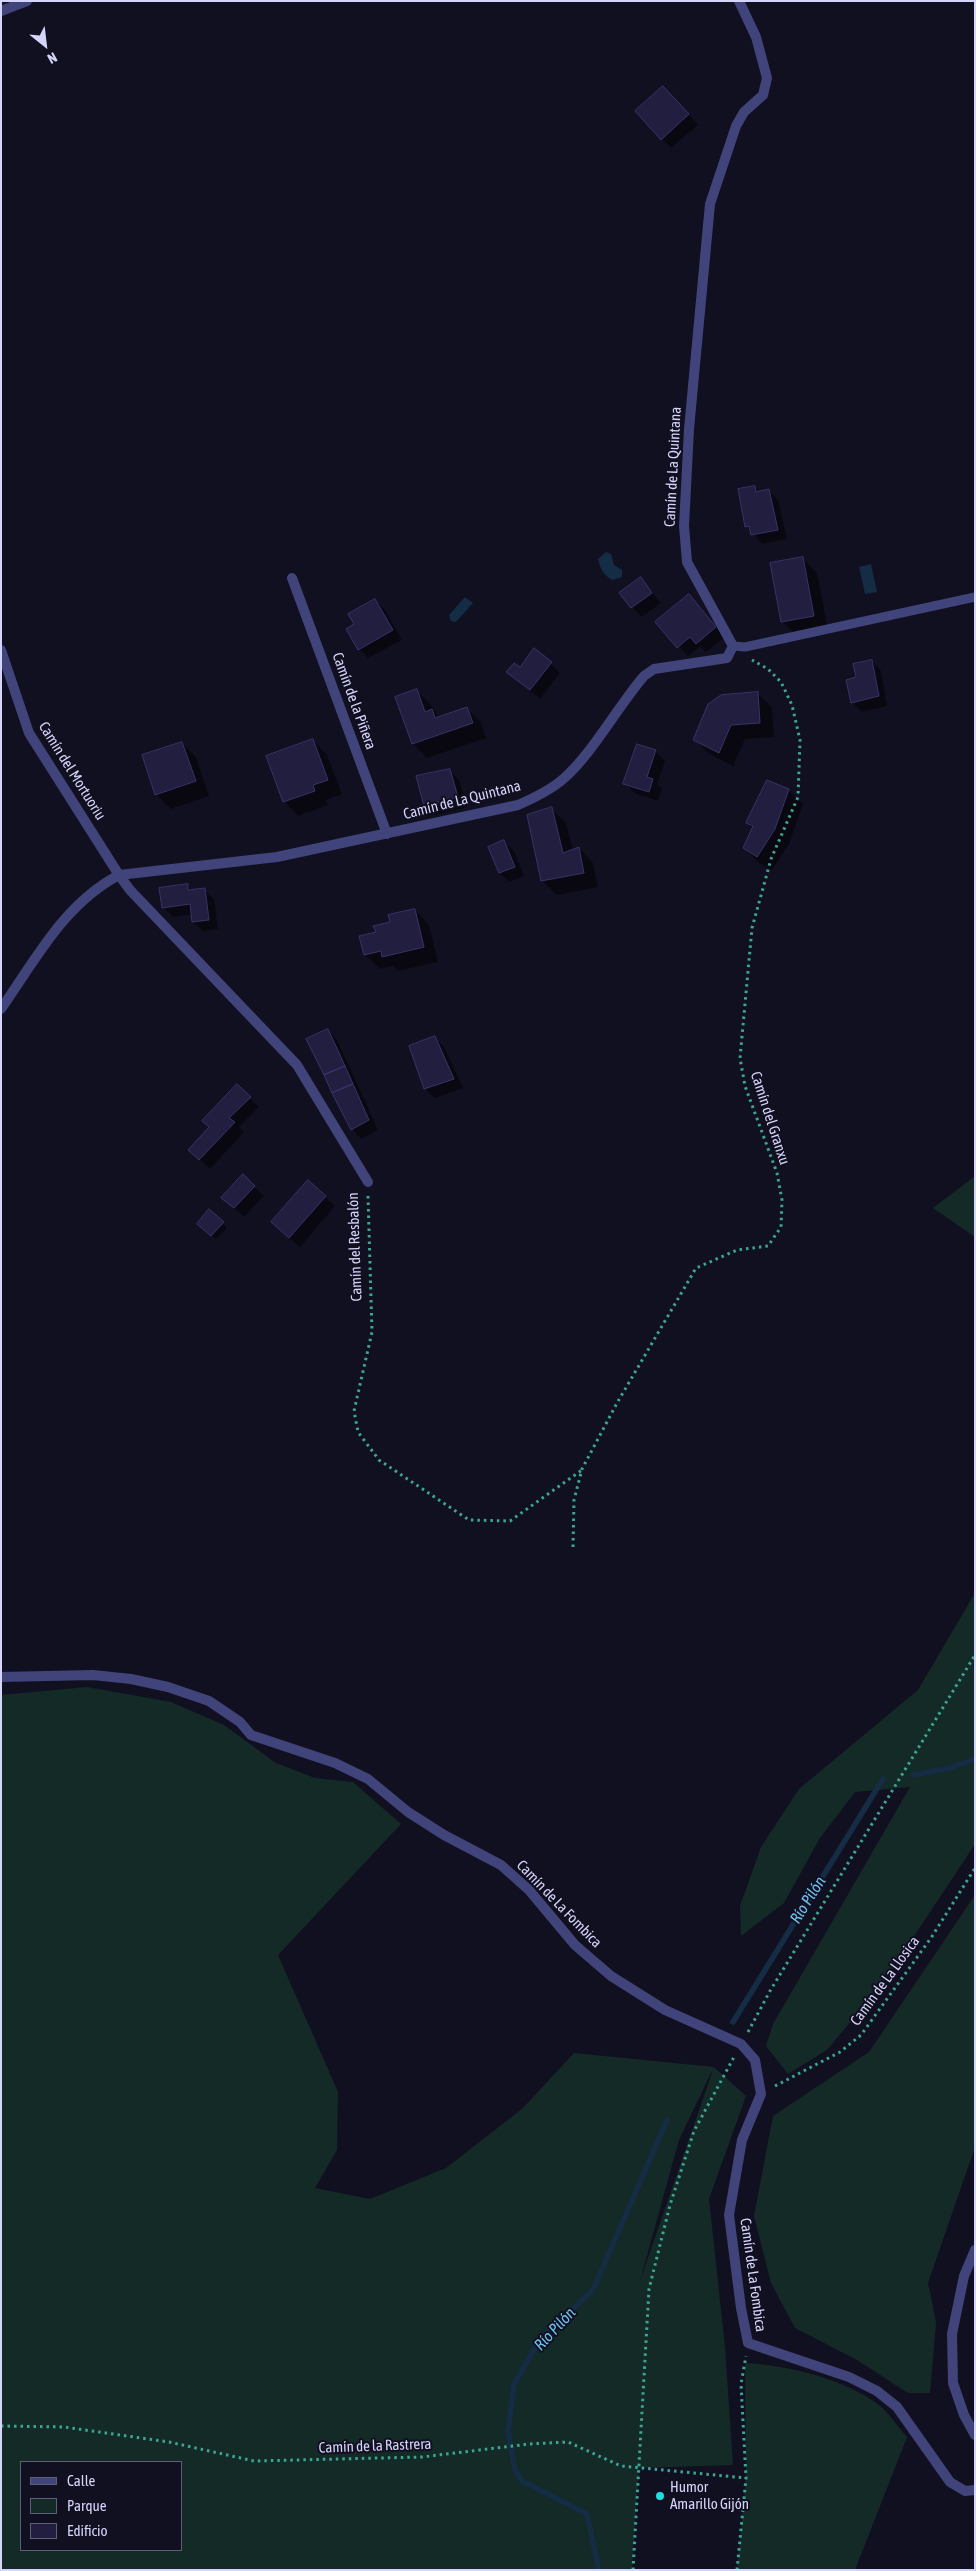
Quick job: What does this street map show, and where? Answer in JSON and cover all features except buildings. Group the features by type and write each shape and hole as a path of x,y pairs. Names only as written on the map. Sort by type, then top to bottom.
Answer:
{"street":[{"path":"1,11 27,1"},
{"name":"Camín de La Quintana","path":"733,646 687,562 684,526 689,429 710,204 736,126 744,112 763,94 767,78 756,37 738,1"},
{"name":"Camín de la Piñera","path":"292,578 387,834"},
{"path":"726,658 733,646"},
{"name":"Camín del Mortuoriu","path":"1,650 29,733 120,875"},
{"name":"Camín de La Quintana","path":"1,1009 62,920 100,885 120,875 277,857 518,804 539,796 562,780 578,764 644,676 654,669 726,658"},
{"name":"Camín del Resbalón","path":"120,875 130,890 296,1065 368,1182"},
{"name":"Camín de La Fombica","path":"1,1676 93,1675 132,1679 168,1687 208,1701 240,1722 251,1735 335,1763 368,1779 408,1812 436,1830 501,1865 528,1890 575,1945 611,1976 665,2010 741,2044 755,2060 761,2094 742,2140 729,2215 741,2308 748,2343 849,2377 877,2391 897,2406 950,2482 965,2490 975,2490"},
{"path":"975,2250 964,2276 952,2334 953,2384 975,2435"}],"lane":[{"path":"733,646 745,646 975,598"}],"path":[{"name":"Camín del Granxu","path":"573,1547 574,1500 582,1469 617,1402 696,1268 736,1250 768,1246 780,1227 782,1200 777,1173 745,1086 740,1058 752,928 771,859 798,797 800,740 792,705 781,682 768,669 753,660 726,658"},
{"name":"Camín del Resbalón","path":"368,1182 372,1332 354,1411 358,1432 379,1460 469,1520 510,1521 582,1469"},
{"name":"Camín de La Llosica","path":"761,2094 840,2052 861,2035 931,1938 975,1868"},
{"path":"737,2570 746,2478 741,2384 748,2343"},
{"name":"Camín de la Rastrera","path":"1,2426 64,2427 169,2442 254,2461 422,2457 484,2451 529,2444 568,2442 621,2466 746,2478"}],"green space":[{"path":"975,1176 975,1237 933,1208"},
{"path":"975,1593 975,1844 885,1980 827,2050 788,2074 766,2046 773,2024 910,1787 855,1792 820,1838 784,1903 741,1936 740,1906 761,1847 799,1789 918,1690"},
{"path":"87,1687 171,1702 224,1725 276,1763 315,1778 353,1782 401,1824 278,1955 338,2092 337,2150 315,2188 370,2199 446,2168 523,2108 574,2053 714,2067 746,2096 709,2199 725,2347 733,2465 639,2468 632,2570 1,2570 1,1695","holes":["712,2073 640,2281 679,2140"]},
{"path":"975,1895 975,2147 928,2283 936,2322 930,2393 908,2393 857,2360 795,2328 771,2283 754,2216 773,2116 869,2052"},
{"path":"745,2363 797,2370 850,2388 879,2405 907,2437 855,2570 737,2570 746,2478"}],"water":[{"path":"606,552 611,554 614,565 622,570 622,577 612,580 603,571 598,559"},
{"path":"871,564 877,592 865,594 859,567"},
{"path":"465,597 473,603 456,622 451,621 449,615"}],"waterway":[{"name":"Río Pilón","path":"913,1775 950,1768 975,1759"},
{"name":"Río Pilón","path":"733,2022 883,1779"},
{"name":"Río Pilón","path":"599,2570 587,2514 522,2481 515,2470 508,2432 514,2384 540,2339 593,2290 667,2120"}],"place":[{"name":"Humor Amarillo Gijón","path":"660,2496"}]}
